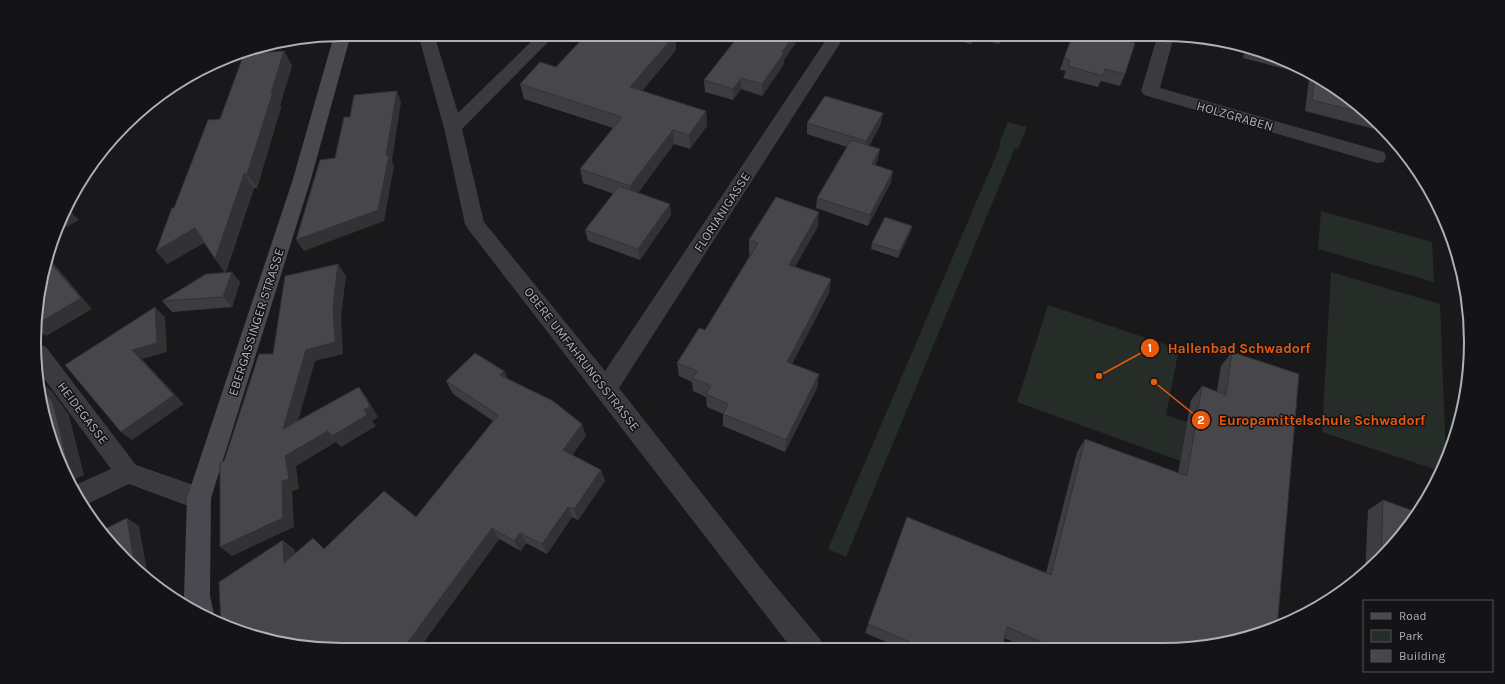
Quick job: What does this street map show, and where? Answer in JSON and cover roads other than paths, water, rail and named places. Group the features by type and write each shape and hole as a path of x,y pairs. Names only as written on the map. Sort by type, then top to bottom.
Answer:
{"main road":[{"name":"EBERGASSINGER STRASSE","path":"199,607 197,596 199,498 302,179 341,41"}],"street":[{"name":"OBERE UMFAHRUNGSSTRASSE","path":"428,41 453,128 475,224 805,643"},
{"path":"453,128 541,41"},
{"name":"FLORIANIGASSE","path":"606,389 833,41"},
{"name":"HOLZGRABEN","path":"1164,41 1150,91 1376,156"},
{"name":"HEIDEGASSE","path":"42,358 128,472"},
{"path":"82,494 128,472 199,498"}],"place":[{"name":"Hallenbad Schwadorf","path":"1099,376"},
{"name":"Europamittelschule Schwadorf","path":"1154,382"}]}
